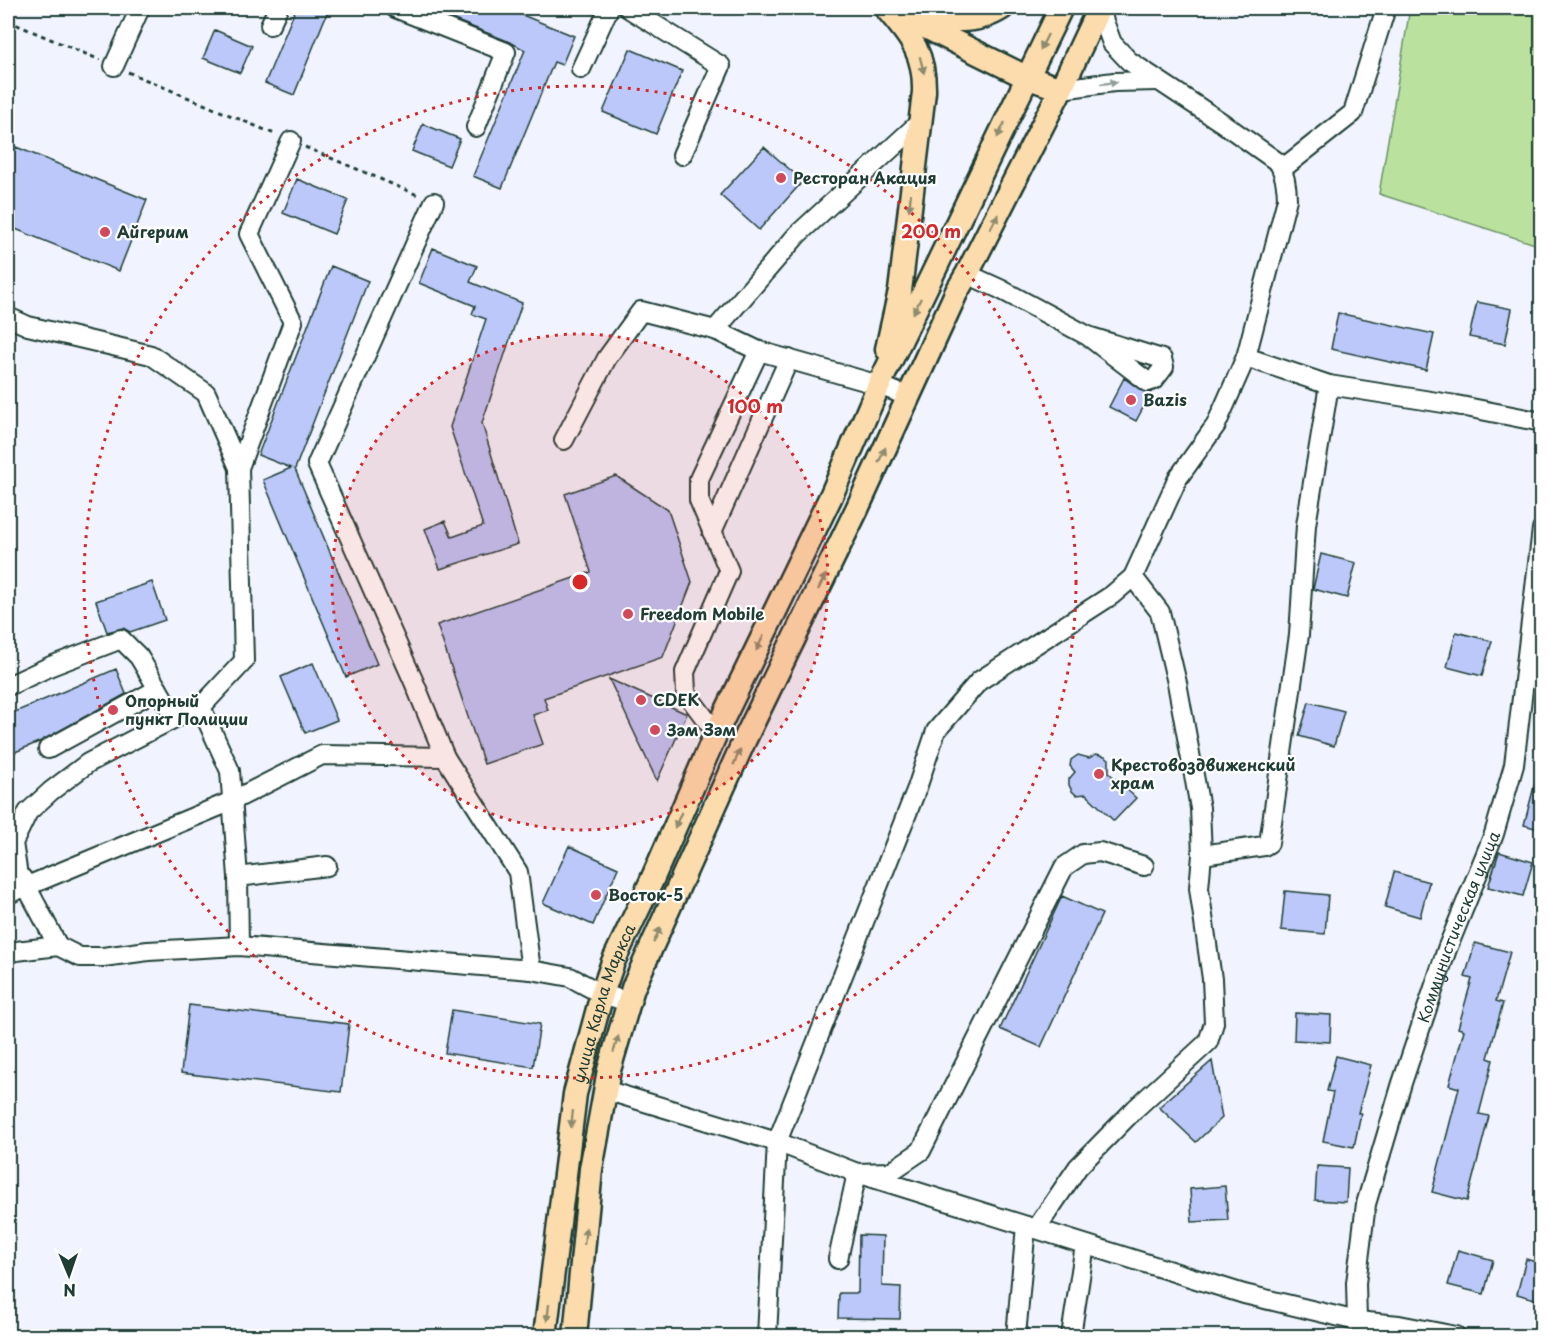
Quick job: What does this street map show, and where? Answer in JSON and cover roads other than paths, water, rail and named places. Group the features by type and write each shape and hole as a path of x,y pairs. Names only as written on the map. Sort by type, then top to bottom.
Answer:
{"main road":[{"path":"886,8 948,21 990,16 1002,8"},
{"path":"886,8 1026,77 1061,89 1099,8"},
{"path":"879,385 900,291 925,72 913,41 886,8"},
{"path":"879,385 1061,8"},
{"name":"улица Карла Маркса","path":"575,1336 591,1169 609,1070 633,988 745,739 857,509 957,291 1061,89"},
{"name":"улица Карла Маркса","path":"545,1336 575,1094 613,962 651,882 716,733 831,496 879,385"}],"street":[{"path":"114,66 140,8"},
{"path":"270,25 278,8"},
{"path":"395,8 506,52 476,127"},
{"path":"582,69 609,8"},
{"path":"628,8 720,66 682,155"},
{"path":"767,1336 777,1142 917,788 936,731 979,681 1112,595 1132,577 1178,478 1216,425 1246,357 1287,199 1287,185 1279,163 1129,61 1112,43 1099,8"},
{"path":"1282,169 1353,113 1386,8"},
{"path":"1061,89 1114,82 1158,81"},
{"path":"716,330 797,235 919,123"},
{"path":"58,946 27,886 12,865 13,843 28,812 88,763 201,707 243,661 239,468 293,322 249,234 291,141"},
{"path":"434,202 317,464 445,757 518,872 531,970"},
{"path":"967,274 1088,336"},
{"path":"564,440 607,358 641,311 716,330 759,351 879,385 909,397"},
{"path":"8,317 28,326 151,355 206,393 239,468"},
{"path":"716,733 686,693 685,672 729,571 699,500 699,479 759,351"},
{"path":"1246,357 1329,385 1456,405 1542,422"},
{"path":"712,532 789,359"},
{"path":"1202,855 1264,846 1269,843 1299,635 1306,525 1329,385"},
{"name":"Коммунистическая улица","path":"1357,1322 1356,1283 1366,1204 1402,1083 1447,949 1494,834 1514,765 1542,529"},
{"path":"1016,1336 1031,1227 1078,1167 1135,1109 1208,1042 1214,1023 1212,979 1199,888 1202,855 1200,808 1177,683 1160,612 1132,577"},
{"path":"8,686 51,666 121,639 139,657 176,718"},
{"path":"48,749 158,689"},
{"path":"201,707 230,771 238,877 239,946"},
{"path":"8,894 232,801 322,755 445,757"},
{"path":"857,1173 890,1172 921,1151 1064,867 1083,854 1100,852 1143,866"},
{"path":"238,877 327,866"},
{"path":"8,952 58,946 80,957 104,957 148,951 239,946 531,970 570,977 602,994 629,1002"},
{"path":"605,1090 777,1142 857,1173 1244,1294 1401,1331 1456,1336"},
{"path":"838,1260 857,1173"},
{"path":"1071,1336 1085,1245"}],"place":[{"name":"Ресторан Акация","path":"781,178"},
{"name":"Айгерим","path":"105,232"},
{"name":"Bazis","path":"1131,400"},
{"name":"Freedom Mobile","path":"628,614"},
{"name":"CDEK","path":"641,700"},
{"name":"Опорный пункт Полиции","path":"113,710"},
{"name":"Зәм Зәм","path":"655,730"},
{"name":"Крестовоздвиженский храм","path":"1099,774"},
{"name":"Восток-5","path":"596,895"}]}
